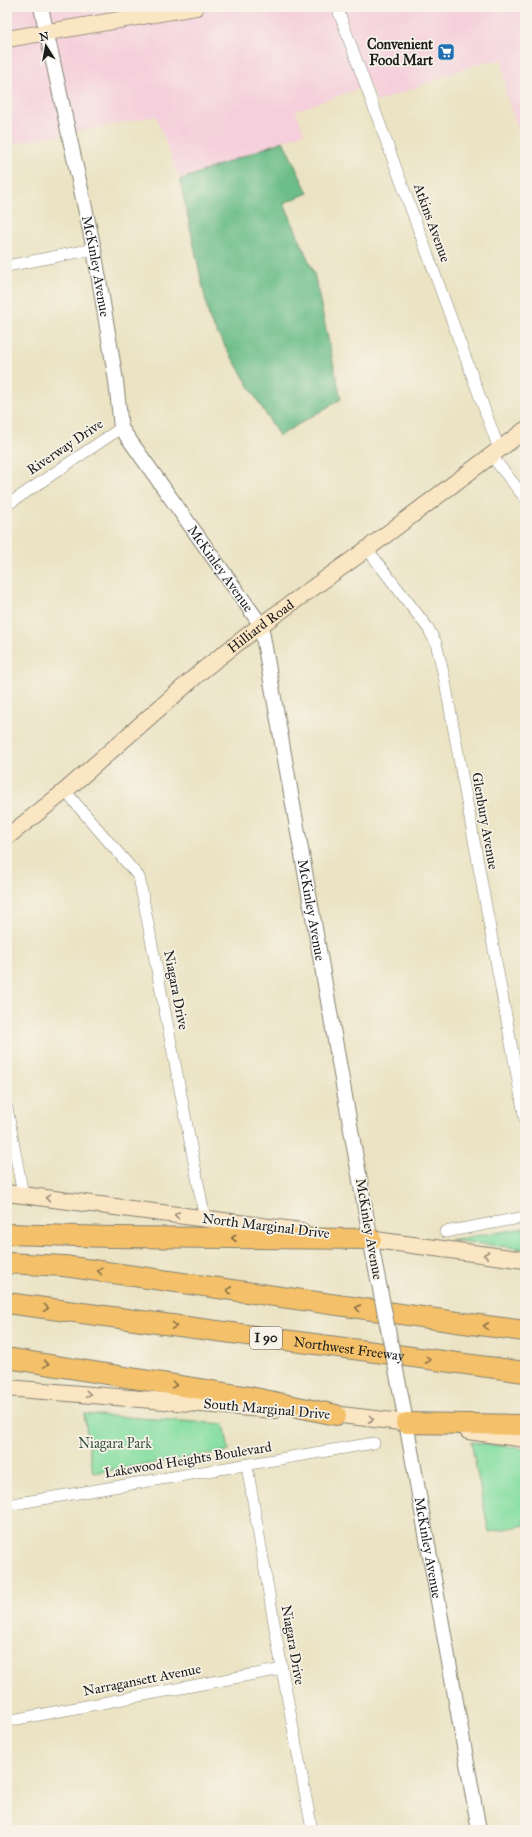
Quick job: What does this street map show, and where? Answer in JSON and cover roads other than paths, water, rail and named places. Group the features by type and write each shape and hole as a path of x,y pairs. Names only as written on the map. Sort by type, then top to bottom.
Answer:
{"highway":[{"path":"7,1234 112,1237 371,1239"},
{"path":"7,1263 64,1266 464,1324 525,1330"},
{"name":"Northwest Freeway","path":"7,1303 525,1372"},
{"path":"7,1358 250,1397 336,1414"},
{"path":"406,1423 525,1426"}],"main road":[{"path":"7,39 191,7"},
{"name":"Hilliard Road","path":"7,837 65,791 204,669 261,625 367,549 525,430"},
{"name":"North Marginal Drive","path":"15,1194 525,1260"},
{"name":"South Marginal Drive","path":"7,1388 336,1414 525,1439"}],"street":[{"name":"McKinley Avenue","path":"41,7 94,249 116,381 121,428 261,625 374,1259 402,1400 479,1830"},
{"name":"Atkins Avenue","path":"338,7 495,452 525,498"},
{"path":"7,266 94,249"},
{"name":"Riverway Drive","path":"7,505 121,428"},
{"name":"Glenbury Avenue","path":"367,549 428,628 436,643 445,683 525,1120"},
{"name":"Niagara Drive","path":"65,791 139,877 205,1219"},
{"path":"7,1108 15,1194"},
{"path":"445,1232 525,1217"},
{"name":"Lakewood Heights Boulevard","path":"7,1505 247,1466 374,1443"},
{"name":"Niagara Drive","path":"247,1466 282,1669 312,1830"},
{"name":"Narragansett Avenue","path":"7,1721 282,1669"}],"place":[{"name":"Convenient Food Mart","path":"446,52"}],"park label":[{"name":"Niagara Park","path":"115,1443"}]}
